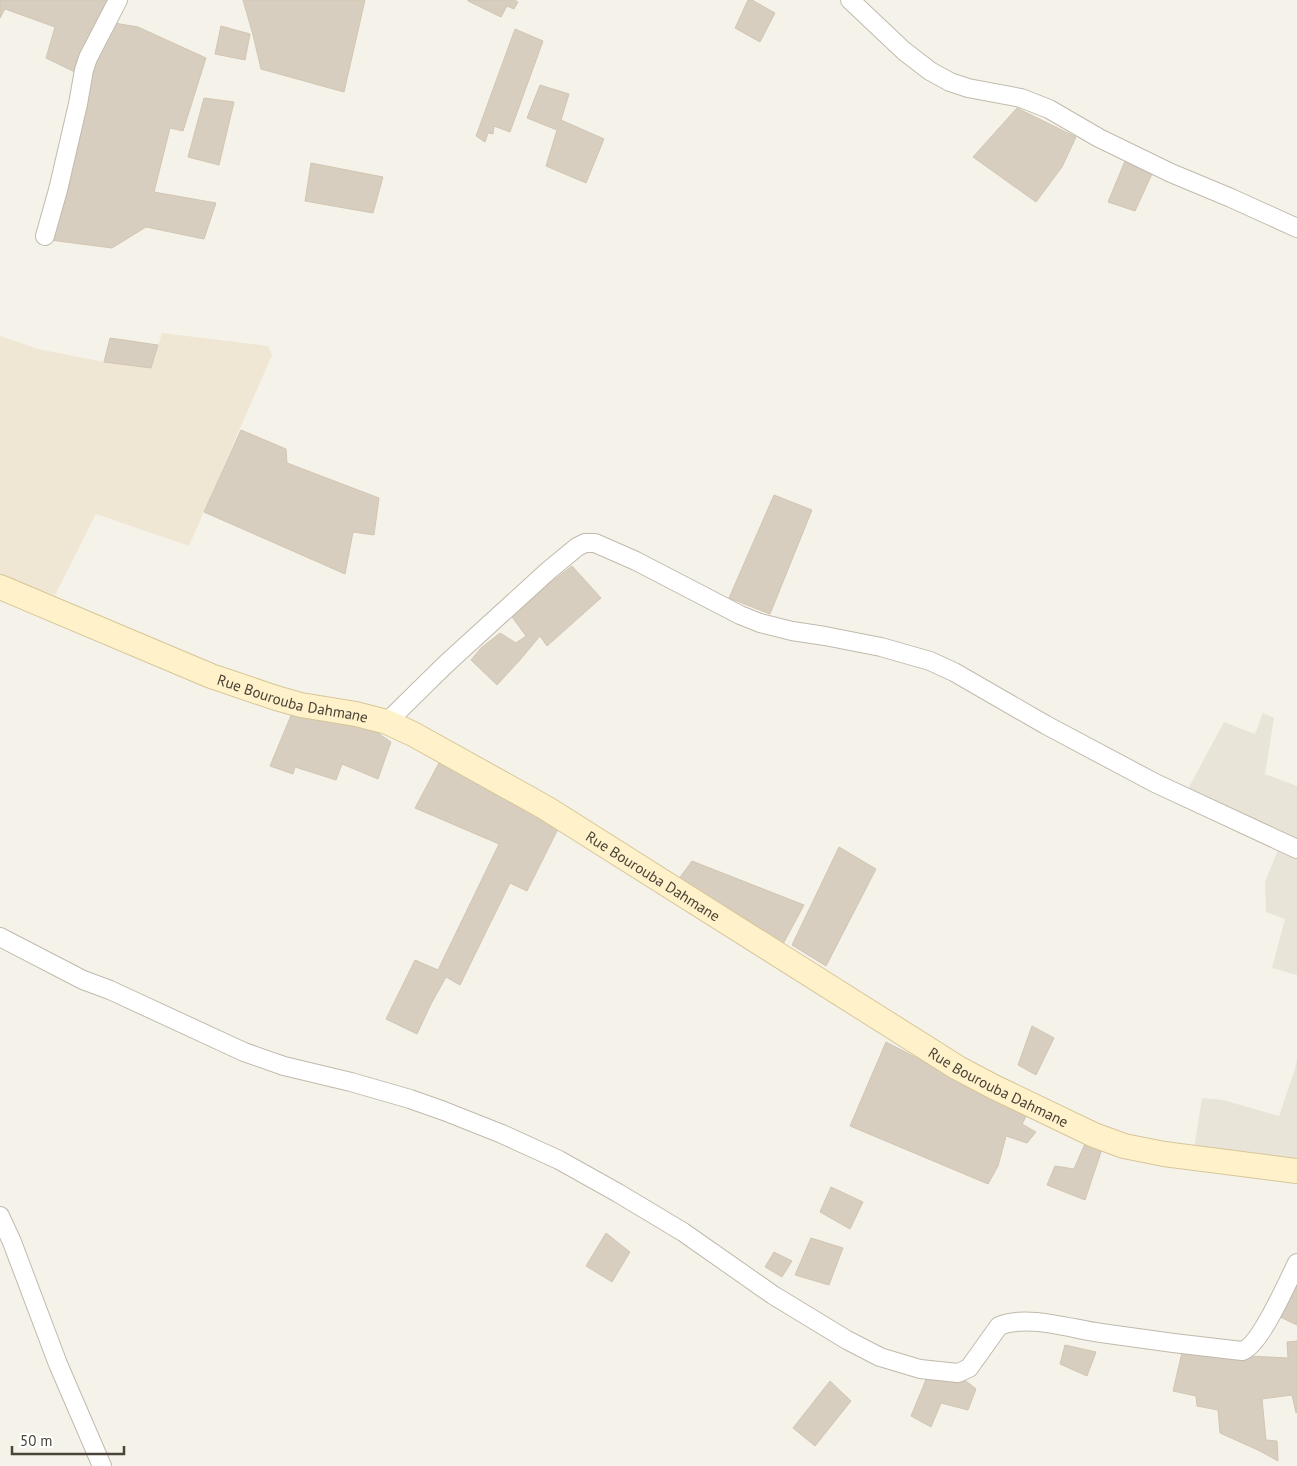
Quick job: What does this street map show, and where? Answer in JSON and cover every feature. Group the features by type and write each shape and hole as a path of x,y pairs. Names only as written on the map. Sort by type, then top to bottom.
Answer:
{"street":[{"path":"45,236 58,190 84,70 118,0"},
{"path":"850,0 904,52 930,71 950,82 968,88 1021,98 1049,109 1099,138 1171,173 1297,228"},
{"path":"387,722 446,664 548,571 577,547 586,543 595,543 636,561 740,615 760,623 792,631 882,647 930,661 954,672 1046,725 1155,783 1297,849"},
{"name":"Rue Bourouba Dahmane","path":"0,588 211,676 301,705 356,714 387,722 413,734 546,808 958,1068 1094,1135 1124,1146 1164,1154 1297,1171"},
{"path":"0,937 83,980 110,990 244,1052 284,1066 358,1084 427,1105 502,1134 559,1160 683,1232 772,1295 847,1340 880,1357 920,1368 958,1373 969,1368 999,1326 1018,1322 1045,1324 1174,1343 1247,1350 1260,1334 1271,1315 1297,1263"},
{"path":"0,1216 12,1242 58,1364 102,1466"}],"shaded area":[{"path":"162,333 268,346 272,355 189,546 96,514 55,595 0,577 0,336 38,349 104,362 151,368"},
{"path":"1263,713 1274,718 1265,774 1297,786 1297,975 1272,968 1285,919 1266,912 1265,882 1278,850 1242,826 1182,800 1224,722 1255,734"},
{"path":"1297,1060 1297,1160 1194,1149 1202,1098 1223,1100 1279,1116"}],"building":[{"path":"0,0 110,0 79,74 46,58 55,27 5,9 0,18"},
{"path":"243,0 365,0 344,92 261,69"},
{"path":"468,0 514,0 518,2 514,9 507,6 501,17"},
{"path":"748,0 752,0 775,13 760,42 735,28"},
{"path":"114,23 138,27 206,58 183,131 170,128 154,192 216,203 204,239 146,227 112,248 50,240 89,79"},
{"path":"221,26 250,34 245,60 215,54"},
{"path":"515,29 543,41 510,132 494,126 493,134 488,133 485,142 476,136"},
{"path":"540,85 569,94 561,120 604,139 586,183 546,166 557,130 527,118"},
{"path":"204,98 234,102 219,165 188,157"},
{"path":"1017,108 1076,137 1062,167 1036,202 973,157"},
{"path":"1125,161 1152,174 1135,211 1108,202"},
{"path":"311,163 383,177 373,213 305,201"},
{"path":"110,338 158,345 151,368 104,362"},
{"path":"241,430 286,449 287,463 379,498 374,535 353,532 345,574 204,512"},
{"path":"774,495 812,510 770,614 729,598"},
{"path":"572,566 601,598 547,646 540,636 497,685 471,660 481,648 500,633 516,643 526,636 510,614"},
{"path":"292,713 356,726 378,733 391,742 378,779 342,764 336,780 295,767 293,774 270,766"},
{"path":"440,761 508,798 558,829 527,891 510,883 460,985 446,977 417,1034 386,1019 415,960 438,970 499,844 415,808"},
{"path":"839,847 876,869 826,966 792,945"},
{"path":"692,861 804,905 783,944 678,880"},
{"path":"1032,1026 1054,1038 1036,1075 1018,1065"},
{"path":"886,1042 1028,1113 1022,1124 1036,1132 1027,1143 1006,1136 998,1166 988,1184 850,1126"},
{"path":"1087,1139 1102,1149 1085,1200 1047,1185 1055,1166 1074,1169"},
{"path":"831,1187 863,1202 850,1229 820,1212"},
{"path":"606,1233 630,1252 612,1282 586,1266"},
{"path":"811,1238 843,1248 829,1285 795,1275"},
{"path":"774,1252 792,1261 782,1277 765,1267"},
{"path":"1297,1282 1297,1325 1278,1316"},
{"path":"1297,1341 1297,1412 1292,1395 1262,1399 1266,1440 1277,1441 1278,1461 1220,1433 1218,1410 1197,1406 1196,1396 1173,1391 1183,1348 1231,1355 1288,1358 1287,1342"},
{"path":"1065,1345 1096,1352 1087,1376 1060,1364"},
{"path":"927,1377 966,1381 976,1389 968,1410 941,1403 931,1427 911,1416"},
{"path":"830,1381 851,1401 815,1446 793,1428"}]}
